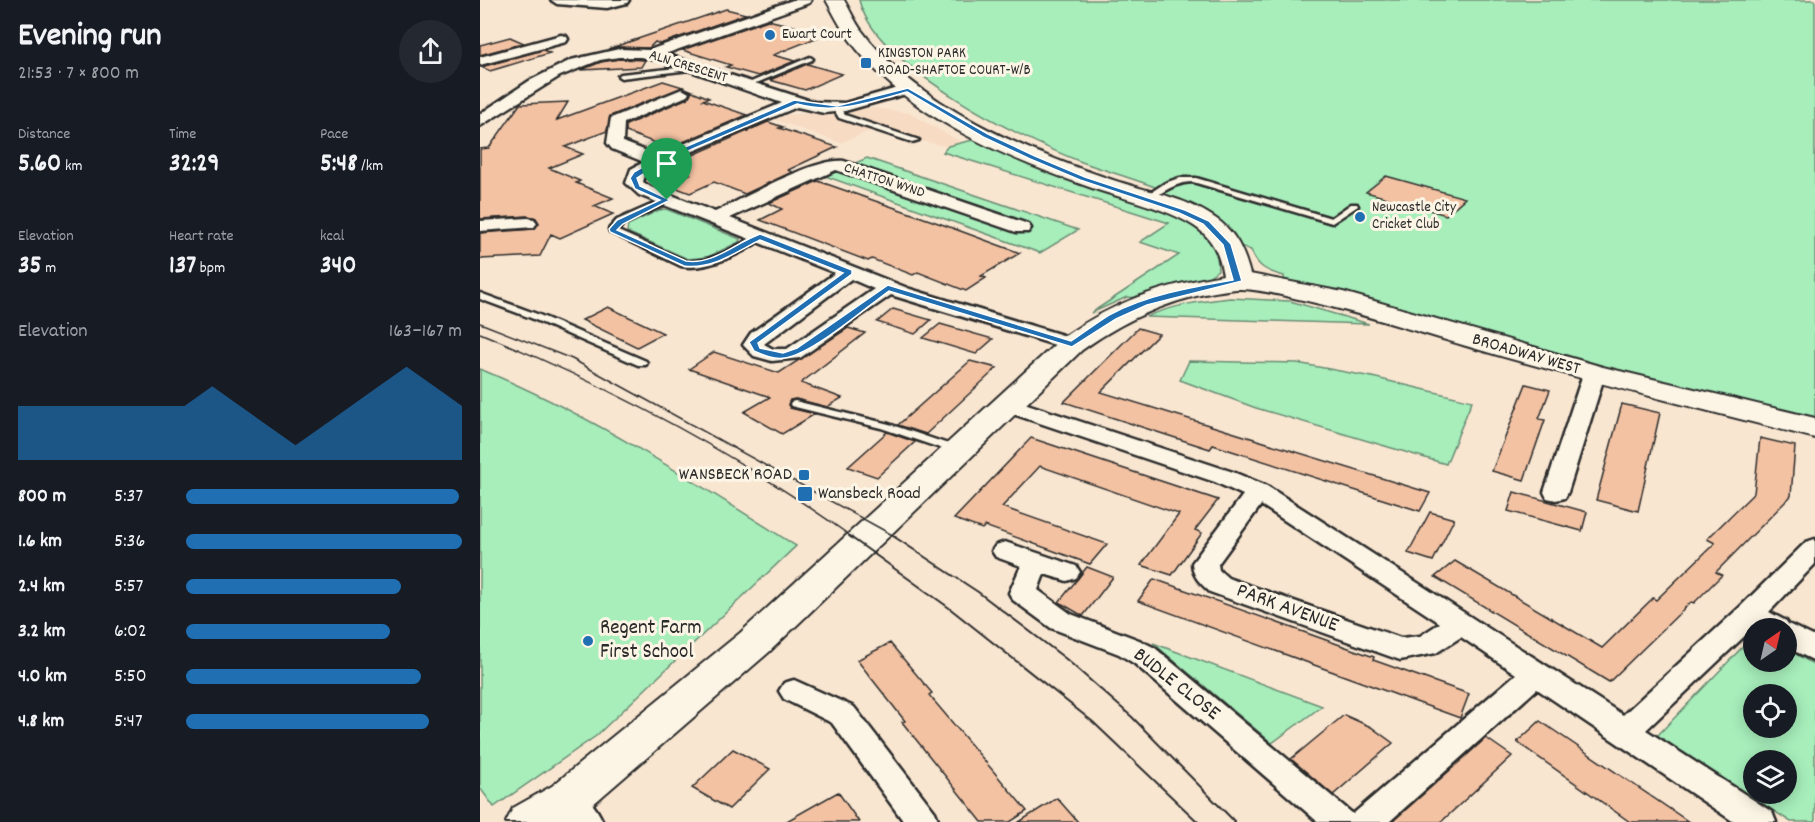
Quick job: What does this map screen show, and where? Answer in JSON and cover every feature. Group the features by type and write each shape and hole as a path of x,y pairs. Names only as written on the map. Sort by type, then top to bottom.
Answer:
{"street":[{"path":"557,0 607,4 623,0"},
{"path":"651,54 803,0"},
{"path":"835,0 855,37 908,89 986,135 1023,153 1083,178 1197,218 1214,228 1227,244 1238,281"},
{"path":"480,61 561,39"},
{"name":"ALN CRESCENT","path":"480,121 522,93 589,58 625,52 651,54 811,106 837,108 908,89"},
{"path":"657,161 618,146 615,143 616,121 682,93"},
{"path":"797,102 657,161 637,173 634,183 645,191 888,288 1072,344"},
{"name":"CHATTON WYND","path":"715,219 818,170 835,165 844,166 1022,228"},
{"path":"480,226 528,224"},
{"path":"849,272 758,338 753,345 757,350 775,355 793,354 888,288"},
{"name":"BROADWAY WEST","path":"1009,405 1072,344 1113,317 1144,303 1198,288 1238,281 1312,292 1594,374 1815,428"},
{"path":"1556,492 1594,374"},
{"path":"529,822 577,811 1009,405 1214,474 1258,492 1461,623 1760,822"},
{"name":"PARK AVENUE","path":"1258,492 1204,563 1206,574 1219,585 1400,649 1426,646 1461,623"},
{"path":"1624,732 1750,614 1815,548"},
{"path":"1005,551 1067,572"},
{"name":"BUDLE CLOSE","path":"1036,561 1023,593 1061,621 1129,647 1145,656 1341,822"},
{"path":"1750,614 1757,618"},
{"path":"1797,640 1815,650"},
{"path":"1366,822 1536,673"},
{"path":"794,691 843,715 923,822"}],"lane":[{"path":"747,85 810,59"},
{"path":"621,76 696,69"},
{"path":"837,108 842,116 915,140"},
{"path":"1145,199 1175,181 1183,179 1332,221 1354,206"},
{"path":"667,200 620,222 613,229 614,232 684,264 696,265 709,262 760,237"},
{"path":"480,296 534,316 642,363"},
{"path":"795,404 885,426 959,451"}],"shaded area":[{"path":"874,108 909,113 961,142 944,146 871,130 841,143 775,120 786,115"}],"green space":[{"path":"859,0 1815,0 1815,421 1651,383 1284,280 1284,276 1267,270 1259,264 1251,250 1240,246 1225,227 1160,197 1165,191 1053,150 953,97 920,74 892,50 871,25"},
{"path":"981,138 1086,184 1191,222 1210,240 1217,253 1218,270 1204,280 1137,298 1127,297 1091,313 1179,255 1140,242 1169,223 943,152 948,146"},
{"path":"867,158 1078,230 1040,253 825,176"},
{"path":"666,209 740,239 739,242 708,257 688,259 627,232 628,225"},
{"path":"1230,298 1290,301 1369,324 1146,317 1198,302"},
{"path":"1189,361 1297,363 1372,377 1472,401 1446,464 1256,408 1180,380"},
{"name":"Regent Farm First School","path":"480,369 562,407 642,450 796,546 596,736 494,807 480,788"},
{"path":"1153,643 1322,706 1272,743"},
{"path":"1743,646 1743,672 1797,672 1797,655 1815,665 1815,822 1791,822 1763,804 1797,804 1797,750 1743,750 1743,791 1657,736"}],"building":[{"path":"726,9 746,14 660,44 655,42 649,48 608,49"},
{"path":"768,20 801,28 792,32 816,38 773,55 795,61 758,76 726,67 731,65 682,50"},
{"path":"510,37 524,43 480,55 480,45"},
{"path":"543,50 550,53 490,71 481,67"},
{"path":"619,59 645,60 641,67 581,70 601,62"},
{"path":"807,64 842,74 805,90 770,80"},
{"path":"663,81 683,87 610,116 607,131 565,147 583,154 549,168 580,181 576,183 613,198 594,206 613,214 560,238 551,234 540,256 480,259 480,233 534,229 539,223 536,218 528,216 480,219 480,149 489,148 520,104 568,102 557,120"},
{"path":"683,87 709,98 703,100 747,115 669,148 626,132 626,125 688,98 691,92"},
{"path":"768,122 783,127 779,128 837,147 788,170 792,172 745,194 714,182 690,193 666,184 690,174 668,166"},
{"path":"1386,176 1465,198 1446,215 1366,192"},
{"path":"818,181 1020,253 981,276 986,278 966,291 918,272 913,275 872,259 868,261 760,220 782,209 769,203"},
{"path":"608,307 663,333 637,347 582,320"},
{"path":"893,309 931,320 915,334 877,322"},
{"path":"940,324 993,339 976,354 923,338"},
{"path":"848,328 865,333 801,383 842,398 827,407 796,399 790,400 788,405 790,408 815,414 782,434 744,412 770,397 689,369 714,352 779,373"},
{"path":"1138,328 1159,334 1101,392 1430,493 1420,511 1213,445 1210,449 1064,402"},
{"path":"970,361 997,368 926,434 898,425"},
{"path":"1526,384 1550,390 1539,419 1545,420 1524,480 1492,471"},
{"path":"1622,404 1660,413 1638,511 1596,500"},
{"path":"887,432 915,442 877,477 848,467"},
{"path":"1031,438 1218,500 1195,530 1202,533 1172,575 1141,565 1179,514 1040,466 1002,507 1107,544 1090,564 985,526 982,529 954,519"},
{"path":"1760,438 1795,446 1791,496 1716,572 1722,575 1609,682 1435,577 1455,561 1602,648 1653,598 1656,600 1715,543 1707,539 1754,493"},
{"path":"1514,492 1587,512 1582,531 1508,511"},
{"path":"1430,512 1454,519 1433,561 1408,553"},
{"path":"1087,567 1113,577 1083,616 1059,602"},
{"path":"1154,579 1374,657 1373,660 1469,694 1460,718 1138,601"},
{"path":"890,643 932,693 929,695 1027,811 1010,822 982,822 902,722 905,721 857,660"},
{"path":"1344,715 1371,727 1393,743 1333,795 1291,759"},
{"path":"1540,721 1689,822 1630,822 1517,742"},
{"path":"1486,738 1512,756 1441,822 1392,822"},
{"path":"733,749 770,769 729,809 692,788"},
{"path":"838,792 859,822 785,822"},
{"path":"1057,798 1078,822 1019,822"}],"tram line":[{"path":"480,323 572,359 896,537"},
{"path":"480,333 577,376 672,424 764,478 852,537"},
{"path":"849,536 948,607 1093,722 1198,822"},
{"path":"893,536 978,592 1066,659 1132,717 1235,822"}],"place":[{"name":"Ewart Court","path":"770,35"},
{"name":"KINGSTON PARK ROAD-SHAFTOE COURT-W/B","path":"866,63"},
{"name":"Newcastle City Cricket Club","path":"1360,217"},
{"name":"WANSBECK ROAD","path":"804,475"},
{"name":"Wansbeck Road","path":"805,494"},
{"name":"Regent Farm First School","path":"588,641"}],"route":[{"path":"908,89 986,135 1032,157 1083,178 1182,211 1206,222 1227,244 1238,281 1198,288 1144,303 1113,317 1072,344 888,288 800,350 784,356 775,355 757,350 753,342 849,272 760,237 709,262 696,265 684,264 614,232 613,229 620,222 667,200 637,187 634,178 637,173 657,161 797,102 823,108 837,108 908,89"}]}
